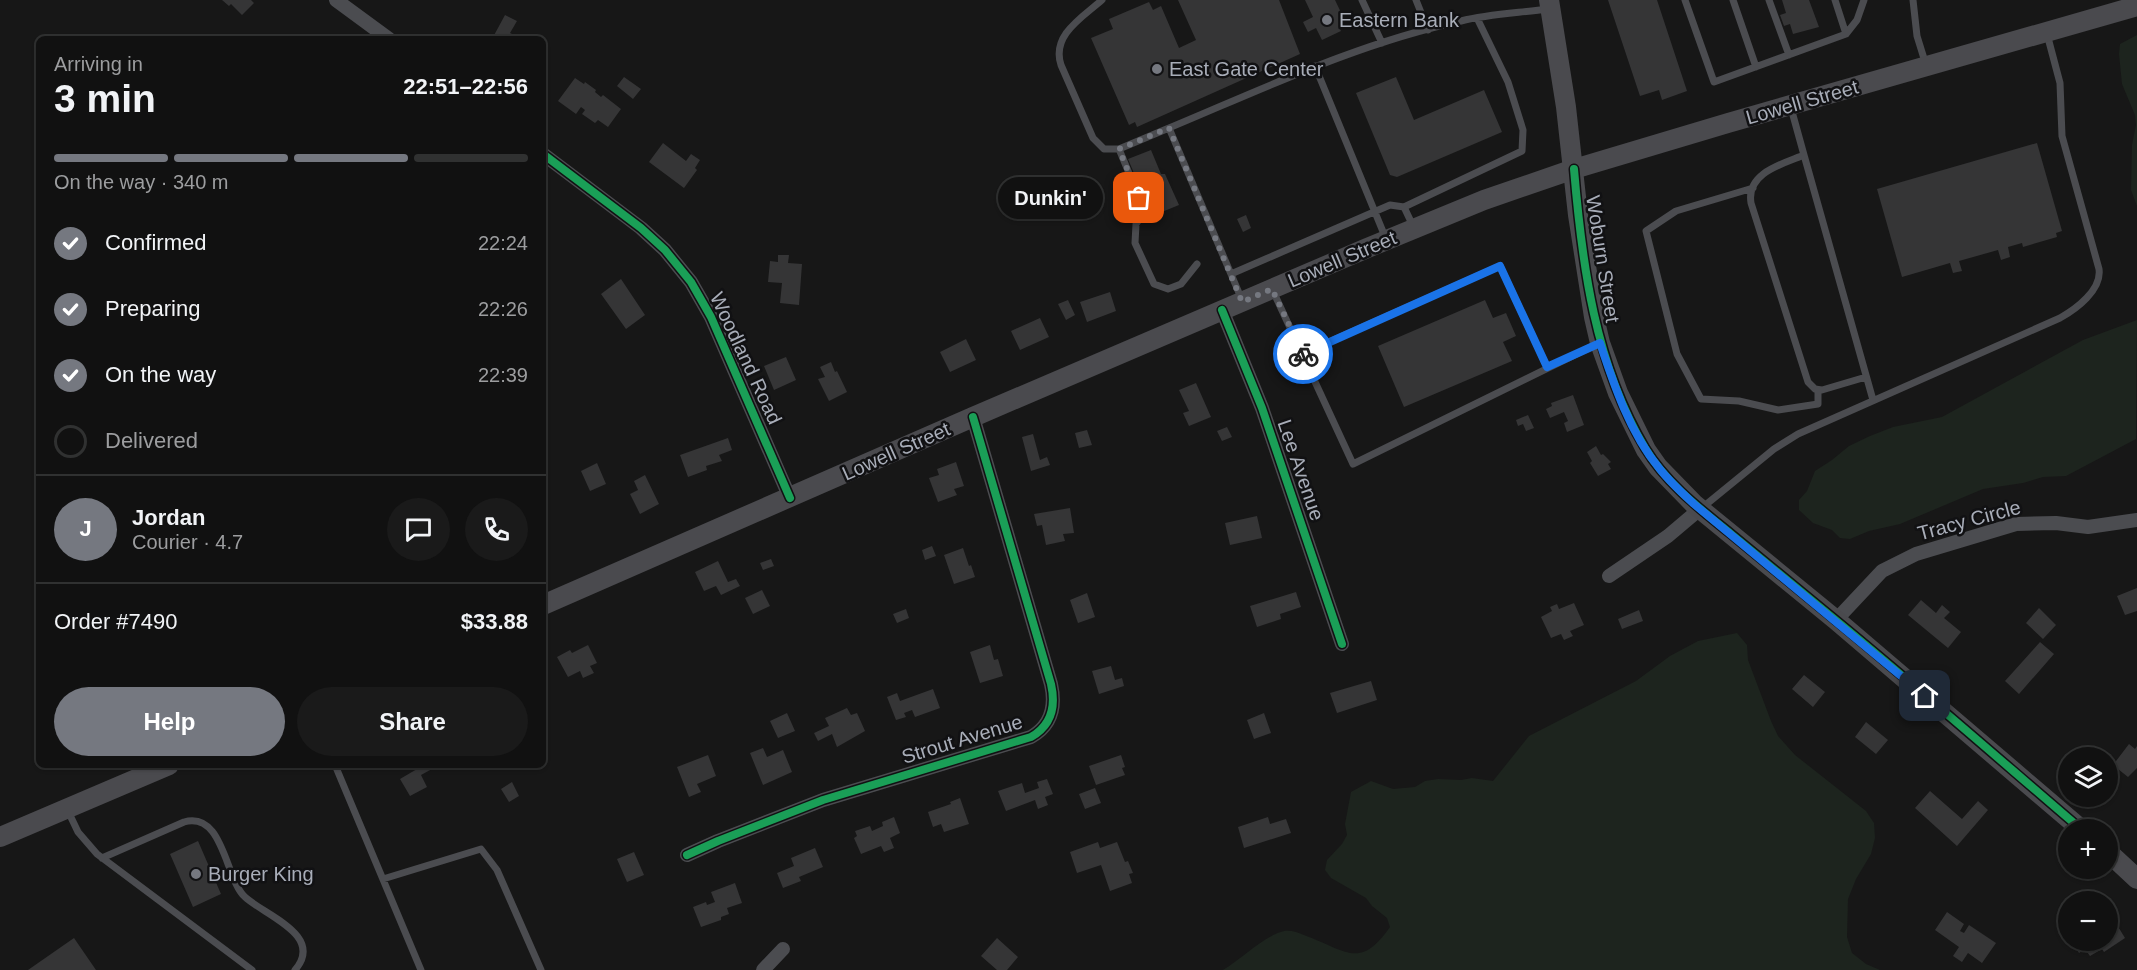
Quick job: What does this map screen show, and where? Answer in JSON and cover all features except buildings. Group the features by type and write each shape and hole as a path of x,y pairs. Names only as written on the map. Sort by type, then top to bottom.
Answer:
{"main road":[{"name":"Woburn Street","path":"1550,4 1574,169 1578,215 1600,343 1624,408 1646,450 1670,481 1700,509 1836,620 2069,819"},
{"name":"Lowell Street","path":"546,604 973,417 1484,200 1574,169 2137,6"},
{"path":"0,837 162,768"},
{"path":"2118,861 2137,879"}],"street":[{"path":"336,0 385,36"},
{"name":"Woodland Road","path":"546,156 641,228 665,250 691,282 715,326 790,498"},
{"name":"Lee Avenue","path":"1222,310 1262,408 1342,644"},
{"name":"Strout Avenue","path":"687,855 824,800 1031,737 1046,725 1053,708 1051,684 973,417"},
{"path":"1609,576 1668,536 1700,509"},
{"name":"Tracy Circle","path":"1836,620 1882,571 1916,554 2016,524 2056,523 2088,527 2137,520"},
{"path":"763,970 783,949"}],"lane":[{"path":"1102,0 1064,35 1059,46 1059,59 1095,142 1104,149 1112,150 1315,66 1382,43 1477,18 1550,4"},
{"path":"1362,0 1382,43"},
{"path":"1416,0 1428,30"},
{"path":"1685,0 1714,82 1846,34 1857,20 1864,0"},
{"path":"1733,0 1756,67"},
{"path":"1769,0 1789,55"},
{"path":"1835,0 1846,34"},
{"path":"1913,0 1917,36 1927,67"},
{"path":"1231,274 1390,205 1404,207 1522,151 1523,130 1508,82 1477,18"},
{"path":"1700,509 1786,441 2060,318 2074,308 2098,282 2099,269 2062,136 2060,82 2046,32"},
{"path":"1315,66 1386,240"},
{"path":"1790,105 1873,400"},
{"path":"1169,128 1242,302"},
{"path":"1119,149 1145,212 1136,224 1135,243 1154,284 1168,289 1181,284 1197,264"},
{"path":"1804,155 1760,174 1751,194 1751,203 1806,379 1818,390 1866,377"},
{"path":"1753,188 1676,212 1646,231 1677,354 1701,399 1739,401 1778,410 1818,404 1818,390"},
{"path":"1404,207 1414,228"},
{"path":"1302,354 1500,266 1547,367"},
{"path":"1272,289 1353,464 1600,343"},
{"path":"336,768 420,970"},
{"path":"66,809 78,832 102,858 252,970"},
{"path":"102,858 184,822 193,820 205,824 214,833 244,897 286,924 300,941 302,959 295,970"},
{"path":"383,879 481,849 497,870 541,970"}],"shaded area":[{"path":"2137,35 2137,206 2131,190 2135,115 2122,84 2119,54 2120,44"},
{"path":"2137,320 2136,439 2066,476 2043,477 2023,483 1983,489 1900,524 1869,531 1850,539 1840,538 1832,530 1813,523 1799,510 1799,500 1807,491 1815,471 1849,446 1893,427 1942,417 2083,340"},
{"path":"1737,633 1747,645 1748,660 1778,736 1795,755 1866,811 1874,823 1875,838 1871,854 1856,879 1848,899 1847,937 1852,953 1866,964 1880,970 1223,970 1267,939 1284,931 1298,933 1342,951 1361,953 1370,949 1390,927 1387,918 1366,898 1331,878 1325,870 1327,860 1347,835 1345,824 1351,792 1371,781 1393,789 1415,787 1425,781 1438,779 1472,778 1493,781 1529,736 1636,681 1670,656 1698,641"}],"cycle path":[{"path":"546,156 641,228 665,250 691,282 711,317 790,498"},
{"path":"1574,169 1581,241 1603,348 1628,416 1653,461 1696,505 1896,670 2069,819"},
{"path":"1222,310 1262,408 1342,644"},
{"path":"687,855 823,800 1031,737 1048,721 1053,700 1051,684 973,417"}],"way so far":[{"path":"1139,198 1119,149 1169,128 1242,302 1272,289 1303,354"}],"place":[{"name":"Eastern Bank","path":"1327,20"},
{"name":"East Gate Center","path":"1157,69"},
{"name":"Dunkin'","path":"1139,198"},
{"name":"Burger King","path":"196,874"}],"route":[{"path":"1303,354 1500,266 1547,367 1600,343 1624,408 1638,436 1670,481 1694,504 1925,696"}]}
